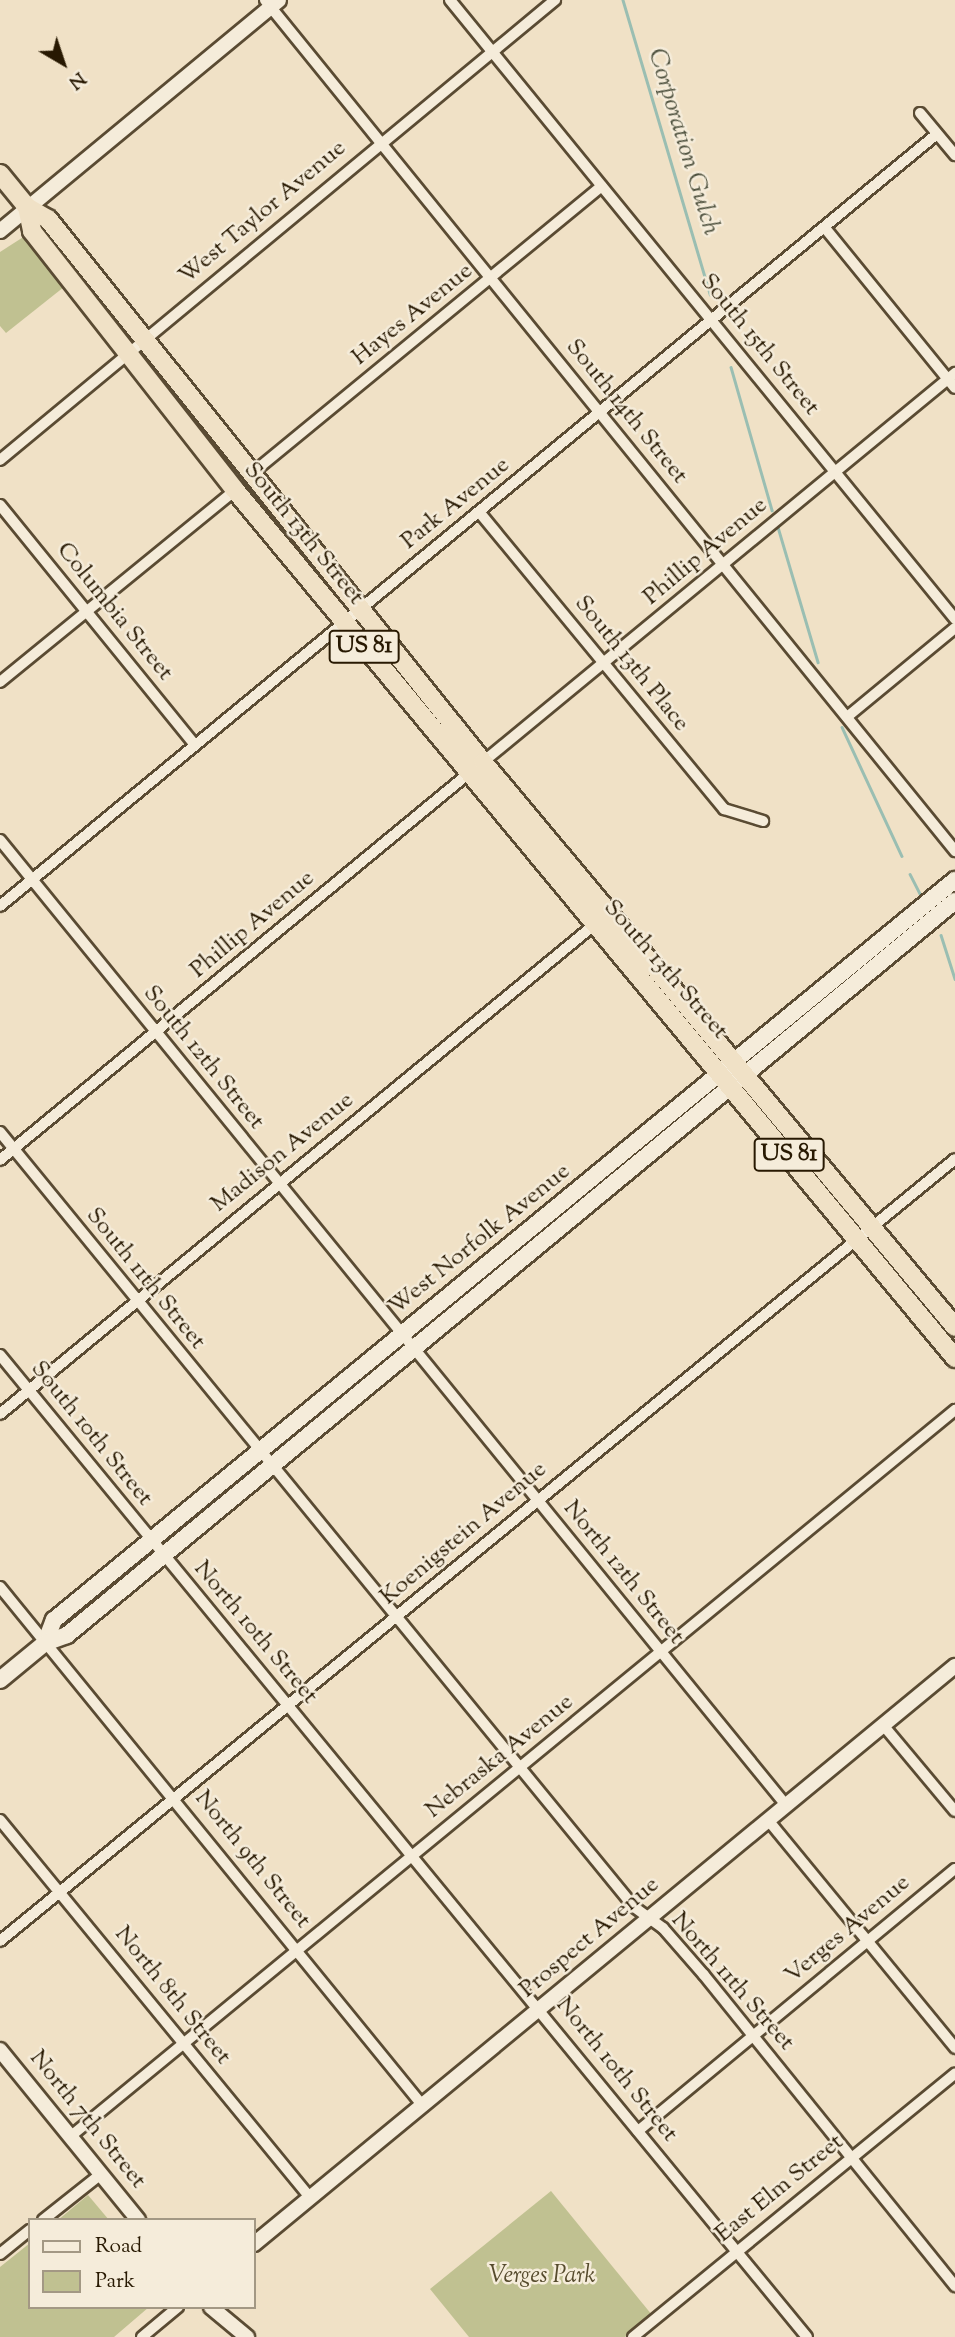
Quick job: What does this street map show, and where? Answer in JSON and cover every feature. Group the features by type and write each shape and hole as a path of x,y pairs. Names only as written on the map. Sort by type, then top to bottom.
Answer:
{"highway":[{"name":"South 13th Street","path":"0,174 27,207 48,219 250,475 483,762 741,1067"},
{"name":"South 13th Street","path":"27,207 32,231 235,490 468,774 726,1079"},
{"name":"US 81","path":"741,1067 955,1327"},
{"name":"US 81","path":"726,1079 955,1358"}],"main road":[{"name":"West Norfolk Avenue","path":"741,1067 955,880"},
{"name":"West Norfolk Avenue","path":"45,1643 54,1620 150,1540 402,1335 955,901"},
{"name":"West Norfolk Avenue","path":"0,1680 45,1643 67,1635 414,1349 726,1079"}],"street":[{"name":"South 15th Street","path":"450,0 955,619"},
{"name":"West Taylor Avenue","path":"0,460 555,0"},
{"name":"South 14th Street","path":"271,2 380,143 955,851"},
{"path":"0,231 271,2"},
{"path":"920,113 955,155"},
{"name":"Park Avenue","path":"0,906 937,134"},
{"name":"Hayes Avenue","path":"250,475 602,186"},
{"path":"825,228 953,380"},
{"name":"Phillip Avenue","path":"483,762 835,472 953,380"},
{"path":"0,682 235,490"},
{"name":"Columbia Street","path":"0,505 195,745"},
{"name":"South 13th Place","path":"480,513 724,809 763,821"},
{"path":"847,717 955,628"},
{"name":"Phillip Avenue","path":"0,1160 468,774"},
{"name":"South 12th Street","path":"0,840 402,1335"},
{"name":"Madison Avenue","path":"0,1414 594,925"},
{"name":"South 11th Street","path":"0,1132 259,1452"},
{"name":"Koenigstein Avenue","path":"0,1941 871,1225 955,1159"},
{"name":"North 12th Street","path":"402,1335 786,1805"},
{"name":"South 10th Street","path":"0,1355 150,1540"},
{"name":"Nebraska Avenue","path":"71,2136 955,1410"},
{"name":"North 11th Street","path":"259,1452 634,1907 663,1928 955,2286"},
{"name":"North 10th Street","path":"150,1540 288,1704 807,2337"},
{"name":"North 9th Street","path":"0,1587 423,2106"},
{"name":"Prospect Avenue","path":"256,2242 955,1667"},
{"path":"884,1725 955,1811"},
{"name":"North 8th Street","path":"0,1820 311,2198"},
{"path":"768,1820 955,2048"},
{"name":"Verges Avenue","path":"638,2130 955,1869"},
{"name":"North 7th Street","path":"0,2050 136,2218"},
{"name":"East Elm Street","path":"633,2337 955,2073"},
{"path":"45,2218 100,2174"},
{"path":"0,2254 28,2232"},
{"path":"142,2337 176,2309"},
{"path":"213,2309 247,2337"}],"green space":[{"path":"28,234 69,283 6,333 0,326 0,252"},
{"name":"Verges Park","path":"551,2191 652,2315 625,2337 469,2337 430,2289"},
{"path":"88,2195 107,2218 60,2218"},
{"path":"28,2245 28,2309 147,2309 114,2337 0,2337 0,2267"}],"waterway":[{"name":"Corporation Gulch","path":"623,0 710,294"},
{"name":"Corporation Gulch","path":"731,367 772,510"},
{"name":"Corporation Gulch","path":"778,527 818,662"},
{"name":"Corporation Gulch","path":"842,727 902,856"},
{"name":"Corporation Gulch","path":"910,874 920,894"},
{"name":"Corporation Gulch","path":"941,935 955,979"}]}
